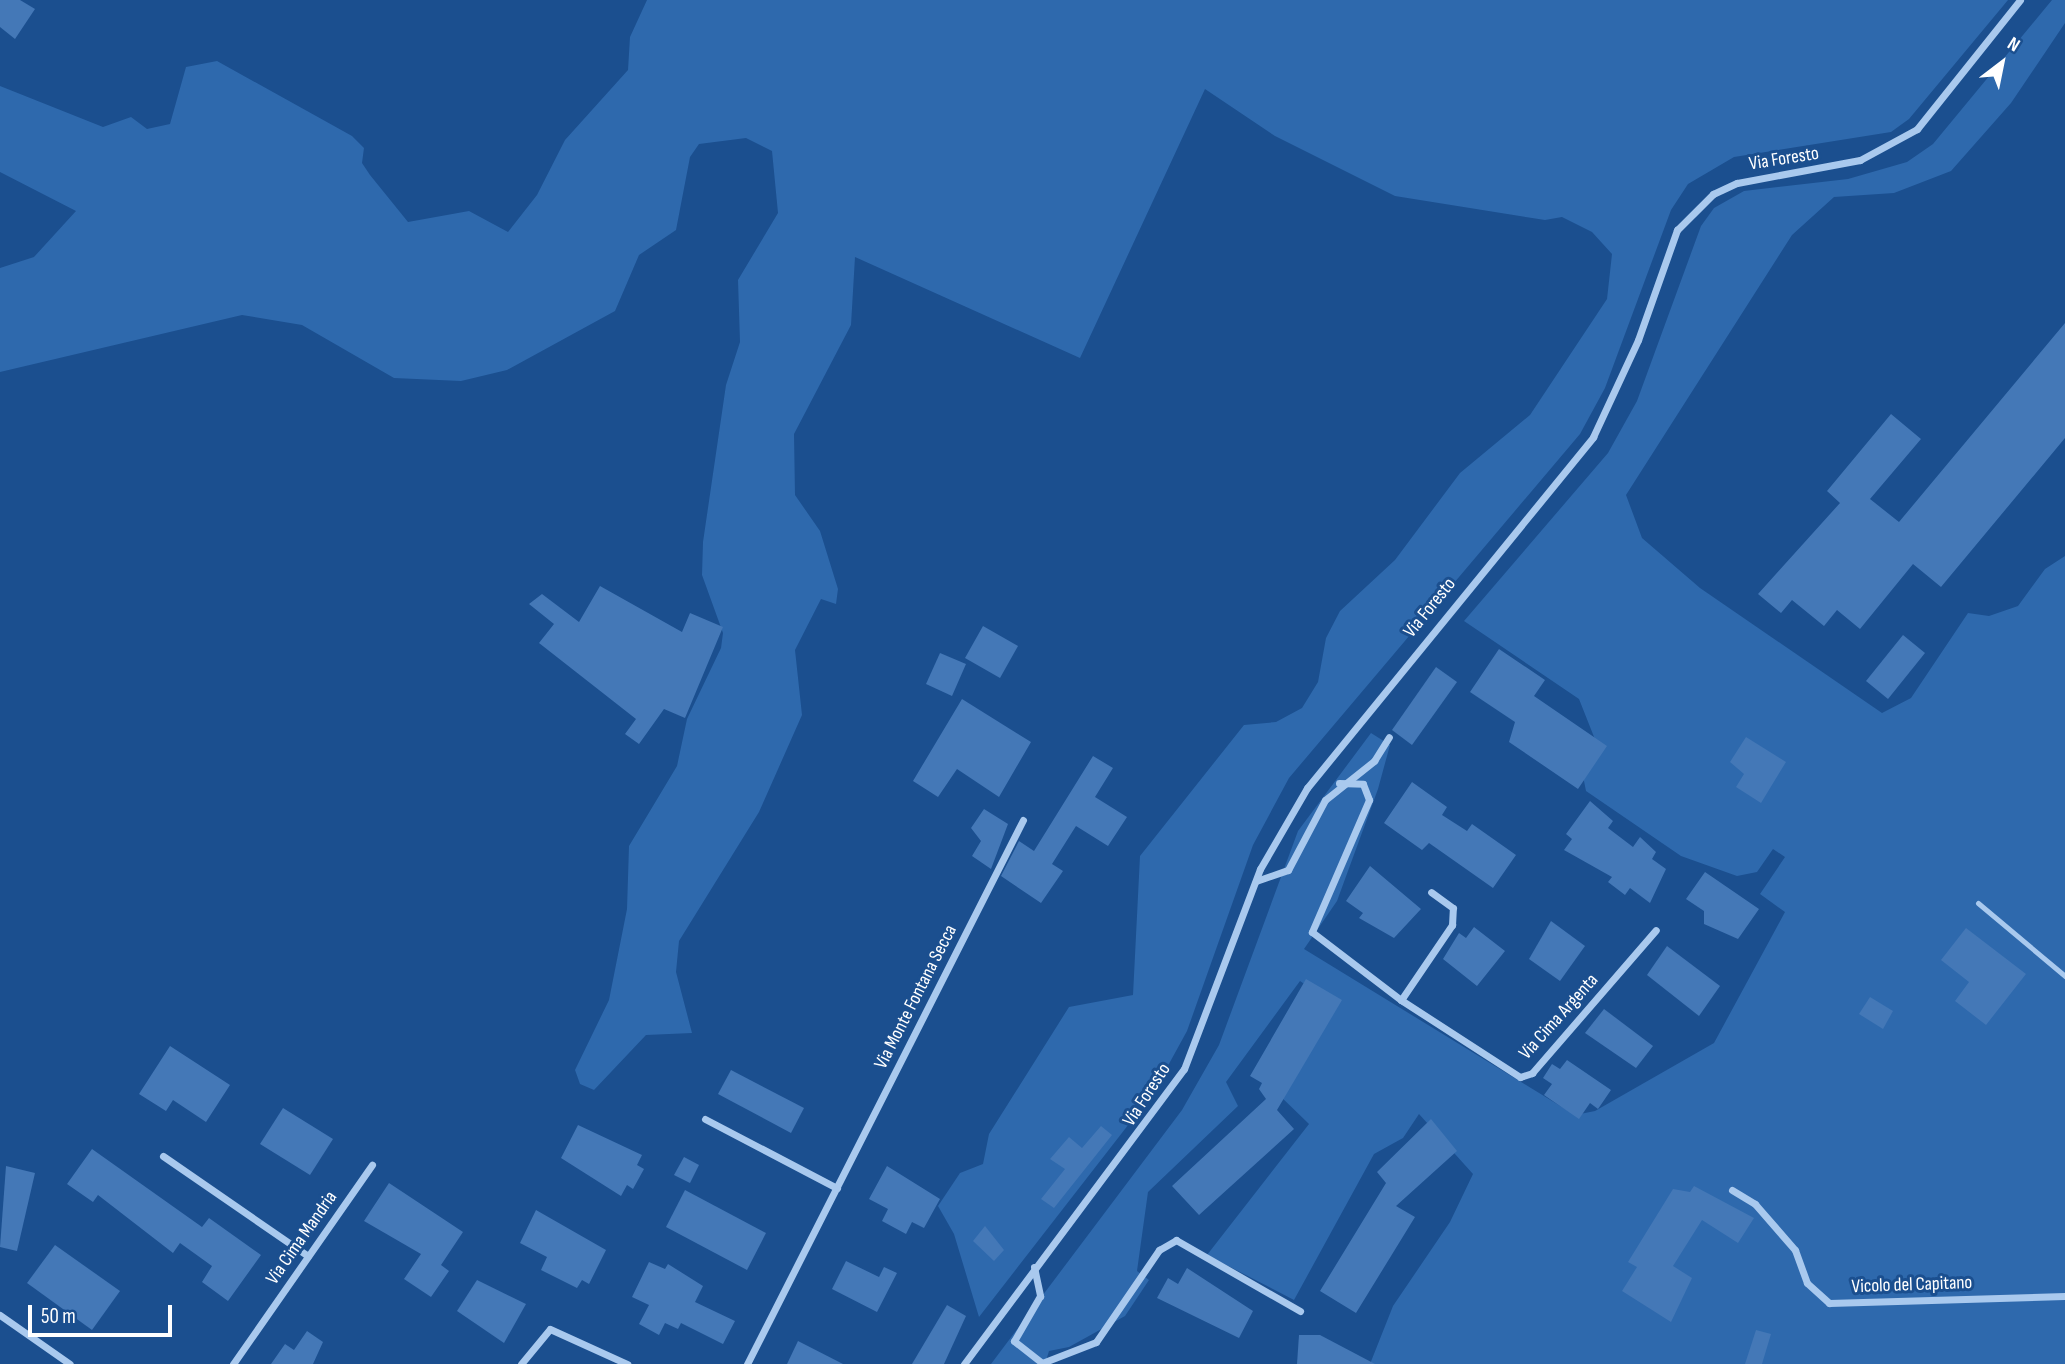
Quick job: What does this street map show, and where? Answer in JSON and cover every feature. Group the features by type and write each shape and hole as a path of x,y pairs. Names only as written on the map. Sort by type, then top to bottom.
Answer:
{"street":[{"name":"Via Foresto","path":"964,1364 1034,1268 1136,1141 1184,1069 1256,881 1286,820 1332,754 1592,437 1638,340 1669,246 1691,212 1737,183 1860,160 1917,129 2020,0"},
{"path":"1256,881 1288,870 1339,783 1374,761 1389,737"},
{"name":"Via Cima Argenta","path":"1339,783 1363,784 1369,800 1312,932 1401,1000 1520,1077 1532,1073 1656,930"},
{"name":"Via Monte Fontana Secca","path":"747,1364 1023,820"},
{"path":"1401,1000 1452,925 1454,908 1431,892"},
{"path":"705,1119 837,1188"},
{"path":"163,1156 308,1256"},
{"name":"Via Cima Mandria","path":"233,1364 372,1165"},
{"name":"Vicolo del Capitano","path":"1732,1190 1755,1204 1795,1250 1807,1283 1829,1303 2065,1297"},
{"path":"1034,1268 1040,1296 1014,1341 1019,1351 1042,1363 1096,1342 1159,1250 1176,1240 1300,1311"},
{"path":"0,1315 70,1364"},
{"path":"521,1364 543,1333 560,1330 627,1364"}],"lane":[{"path":"1978,903 2065,976"}],"shaded area":[{"path":"647,0 2008,0 1909,119 1891,132 1734,157 1688,184 1671,210 1605,388 1580,434 1289,778 1253,845 1187,1031 1153,1093 979,1317 954,1234 938,1206 960,1173 983,1164 989,1134 1069,1007 1133,995 1140,856 1244,725 1276,722 1302,708 1318,682 1326,638 1340,611 1395,560 1460,473 1530,415 1607,299 1612,254 1592,232 1562,217 1545,220 1395,196 1275,136 1205,89 1080,358 855,257 851,325 794,434 795,495 820,531 838,589 836,604 821,599 795,650 802,715 759,812 679,941 676,972 692,1033 646,1035 594,1090 580,1084 575,1070 609,1000 627,909 629,846 677,766 687,719 721,648 723,633 702,575 703,542 726,385 740,342 738,280 778,213 772,151 746,138 699,144 690,157 676,230 639,255 615,311 507,370 461,381 394,378 302,325 242,315 0,372 0,268 34,257 76,211 0,172 0,86 103,127 131,117 147,129 170,124 186,67 217,61 352,136 364,148 362,163 408,222 469,211 508,232 537,195 565,140 628,70 630,37"},
{"path":"2052,0 2065,0 2065,23 2011,103 1951,171 1894,193 1834,197 1792,235 1626,495 1642,538 1700,588 1882,713 1911,698 1968,613 1989,616 2018,606 2045,569 2065,556 2065,1364 1370,1364 1393,1306 1450,1222 1473,1174 1419,1114 1403,1138 1374,1154 1294,1300 1207,1255 1309,1124 1276,1092 1335,1005 1300,981 1226,1082 1238,1106 1148,1192 1137,1271 1149,1280 1125,1316 1069,1347 1049,1351 1045,1364 991,1364 1182,1110 1219,1045 1298,831 1371,733 1390,745 1378,789 1337,901 1304,949 1575,1115 1595,1111 1714,1043 1785,912 1760,894 1785,857 1773,849 1757,872 1737,876 1681,856 1586,791 1582,771 1598,747 1579,699 1464,621 1608,453 1637,401 1701,226 1714,208 1744,191 1848,179 1907,162 1933,144"}],"building":[{"path":"0,0 20,0 35,9 15,39 0,27"},
{"path":"2065,323 2065,438 1941,587 1913,564 1860,629 1837,610 1824,626 1792,600 1781,613 1758,594 1840,503 1827,491 1891,414 1921,439 1870,499 1899,522"},
{"path":"600,586 682,632 690,613 723,627 685,718 664,709 639,744 625,734 636,719 539,643 554,624 529,604 542,594 579,622"},
{"path":"983,626 1018,646 1000,678 965,658"},
{"path":"1903,635 1925,653 1888,699 1866,681"},
{"path":"1499,649 1545,680 1534,696 1607,746 1578,789 1509,742 1515,722 1470,692"},
{"path":"940,653 966,664 952,696 926,684"},
{"path":"1436,667 1457,682 1412,745 1392,730"},
{"path":"962,699 1031,742 999,797 957,769 938,797 913,781"},
{"path":"1746,737 1786,762 1761,803 1736,787 1744,774 1730,762"},
{"path":"1093,756 1113,768 1095,797 1127,817 1108,846 1076,826 1052,864 1063,871 1041,903 1001,876 1019,841 1034,851"},
{"path":"1412,782 1447,807 1442,815 1467,831 1472,824 1516,855 1493,888 1429,843 1422,850 1384,823"},
{"path":"1590,801 1613,821 1608,828 1633,847 1640,837 1656,852 1652,859 1666,869 1650,903 1630,888 1625,895 1608,882 1612,877 1564,850 1572,839 1566,834"},
{"path":"984,809 1008,824 991,869 972,856 981,841 971,828"},
{"path":"1370,866 1421,909 1394,938 1359,918 1363,913 1346,901"},
{"path":"1705,872 1759,909 1738,939 1704,924 1704,911 1686,899"},
{"path":"1551,921 1585,946 1560,981 1529,959"},
{"path":"1474,927 1505,951 1477,986 1443,959 1459,933 1466,938"},
{"path":"1966,928 2026,974 1986,1025 1955,1001 1969,982 1941,960"},
{"path":"1667,946 1720,986 1699,1016 1647,975"},
{"path":"1306,979 1342,1000 1277,1110 1294,1129 1199,1215 1172,1186 1266,1099 1259,1089 1262,1083 1250,1076"},
{"path":"1870,997 1893,1011 1883,1029 1859,1014"},
{"path":"1604,1009 1653,1046 1636,1068 1585,1033"},
{"path":"170,1046 230,1085 206,1122 173,1100 166,1111 139,1094"},
{"path":"1567,1060 1611,1090 1598,1109 1590,1103 1579,1119 1544,1095 1552,1084 1543,1078 1552,1064 1560,1069"},
{"path":"731,1070 804,1108 791,1133 718,1094"},
{"path":"283,1108 333,1139 310,1175 260,1144"},
{"path":"1431,1119 1457,1151 1396,1206 1415,1217 1356,1313 1320,1291 1386,1183 1377,1172"},
{"path":"578,1125 642,1155 637,1165 644,1169 633,1189 627,1185 621,1196 561,1158"},
{"path":"1101,1126 1112,1135 1054,1208 1041,1199 1065,1169 1050,1159 1069,1137 1082,1148"},
{"path":"92,1149 202,1227 209,1218 261,1255 228,1301 202,1282 212,1266 180,1243 173,1253 98,1195 93,1202 67,1184"},
{"path":"684,1157 699,1165 690,1183 674,1175"},
{"path":"6,1166 35,1173 17,1251 0,1247"},
{"path":"887,1166 940,1199 924,1228 912,1222 906,1234 882,1221 888,1209 869,1199"},
{"path":"389,1183 463,1232 441,1265 449,1271 431,1297 404,1279 421,1254 364,1221"},
{"path":"1694,1186 1754,1218 1738,1243 1702,1220 1673,1266 1692,1278 1671,1322 1622,1291 1637,1267 1628,1262 1673,1189 1690,1192"},
{"path":"685,1190 766,1233 747,1270 666,1227"},
{"path":"536,1210 606,1250 589,1284 582,1280 577,1288 541,1270 547,1257 520,1243"},
{"path":"985,1226 1004,1250 994,1261 973,1241"},
{"path":"55,1245 120,1291 92,1330 27,1283"},
{"path":"846,1261 879,1277 884,1267 897,1273 877,1312 832,1289"},
{"path":"649,1262 665,1269 668,1264 703,1286 695,1302 735,1321 723,1344 681,1323 678,1329 665,1323 659,1335 639,1324 649,1305 632,1297"},
{"path":"1187,1268 1253,1311 1239,1338 1157,1298 1168,1278 1178,1284"},
{"path":"477,1280 526,1304 504,1343 457,1311"},
{"path":"947,1305 966,1316 944,1364 912,1364"},
{"path":"1756,1330 1771,1334 1762,1364 1745,1364"},
{"path":"307,1331 323,1342 313,1364 271,1364 285,1344 294,1350"},
{"path":"1299,1335 1320,1335 1375,1364 1297,1364"},
{"path":"798,1341 843,1364 787,1364"}]}
